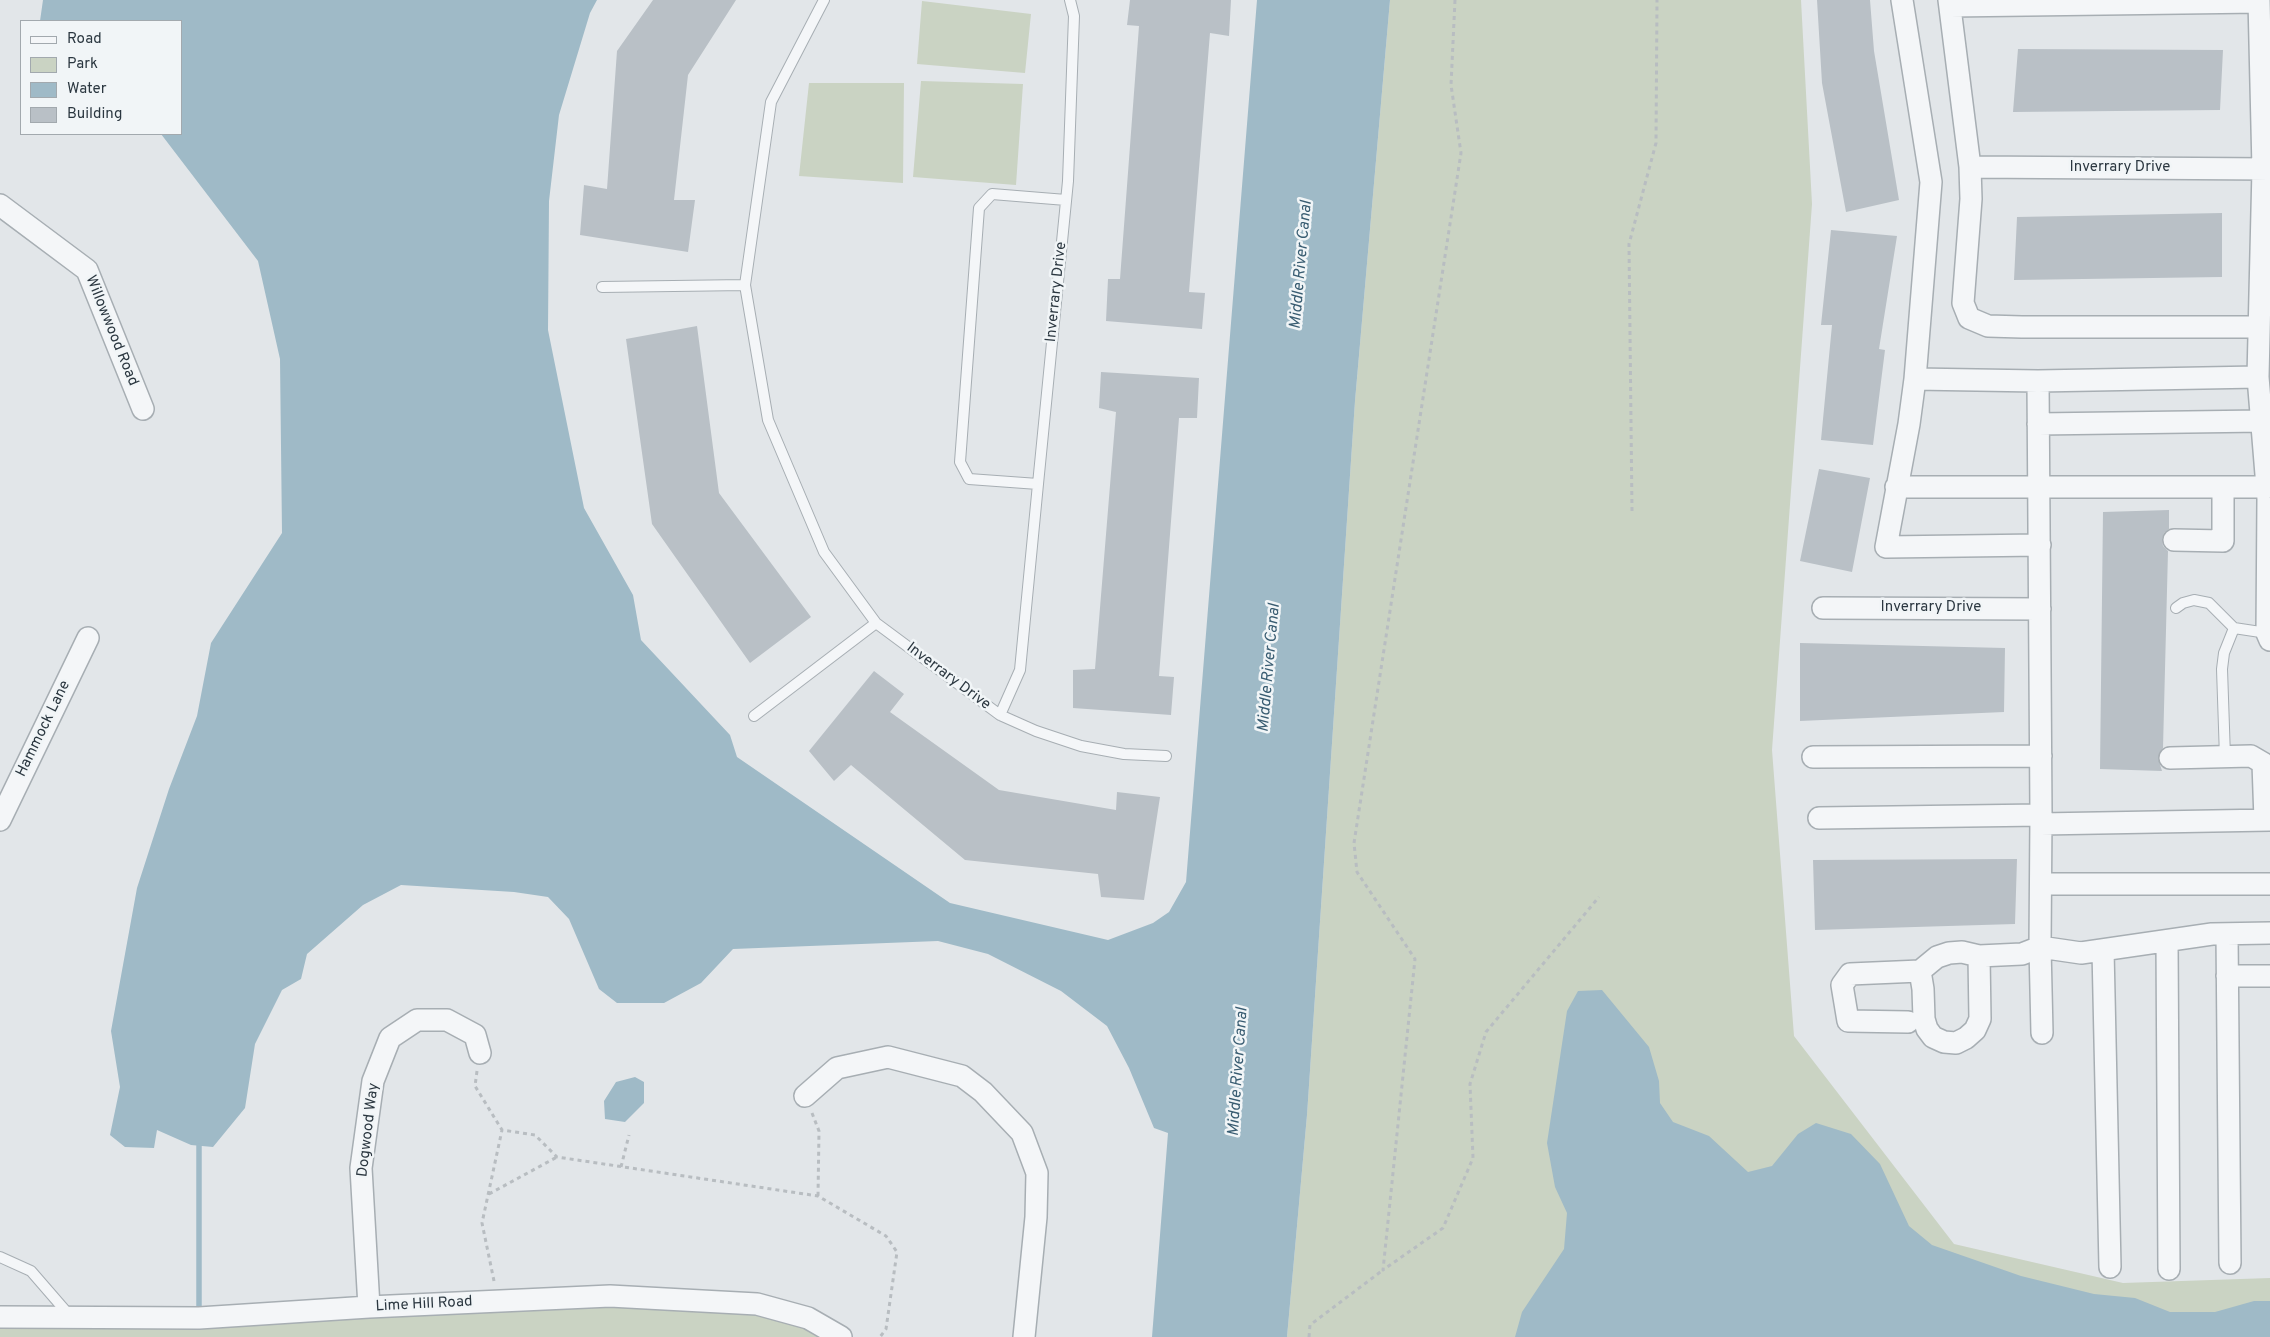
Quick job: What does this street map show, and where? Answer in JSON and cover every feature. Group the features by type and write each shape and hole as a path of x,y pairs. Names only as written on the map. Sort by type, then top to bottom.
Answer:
{"street":[{"path":"1902,0 1931,182 1909,424 1886,547 2040,544"},
{"path":"2259,327 1988,326 1969,318 1963,303 1971,200 1970,167 1950,3 2259,1 2266,169 2266,235 2259,327 2258,377 2269,526 2269,635"},
{"name":"Inverrary Drive","path":"1970,167 2266,169"},
{"name":"Willowwood Road","path":"0,205 87,270 143,408"},
{"path":"1914,379 2038,381 2258,377"},
{"path":"2038,381 2042,1033"},
{"path":"2038,424 2262,421"},
{"path":"1896,486 2267,487"},
{"path":"2174,540 2224,541 2223,487"},
{"name":"Inverrary Drive","path":"1823,608 2040,608"},
{"name":"Hammock Lane","path":"0,820 88,638"},
{"path":"1813,757 2040,756"},
{"path":"1819,818 2268,820 2263,763 2251,756 2170,758"},
{"path":"2041,884 2270,884"},
{"path":"1908,1022 1848,1021 1842,985 1850,974 1920,971 1937,957 1949,953 1962,952 1979,956 2022,954 2040,947 2081,953 2227,934 2270,933"},
{"path":"2227,934 2230,1263"},
{"path":"2166,941 2169,1269"},
{"path":"2102,950 2110,1267"},
{"path":"1920,971 1923,988 1924,1019 1927,1029 1933,1037 1944,1042 1956,1043 1966,1038 1975,1030 1980,1018 1979,956"},
{"path":"2227,976 2270,976"},
{"name":"Dogwood Way","path":"369,1307 361,1168 372,1081 390,1038 417,1020 447,1020 475,1035 480,1053"},
{"path":"805,1096 837,1068 888,1058 962,1076 983,1092 1022,1133 1037,1172 1036,1217 1024,1337"},
{"name":"Lime Hill Road","path":"0,1317 199,1318 369,1307 610,1296 758,1304 808,1318 841,1337"}],"lane":[{"name":"Inverrary Drive","path":"824,0 771,102 745,285 768,420 824,552 876,623 1000,715 1020,670 1066,200 1074,16 1070,0"},
{"path":"1038,484 969,479 960,462 979,208 992,194 1066,200"},
{"path":"602,287 745,285"},
{"path":"2176,608 2183,603 2194,600 2209,604 2234,628 2269,635"},
{"path":"754,716 876,623"},
{"path":"2225,757 2222,669 2224,653 2234,628"},
{"path":"1000,715 1036,731 1081,746 1124,754 1166,756"},
{"path":"0,1257 31,1271 72,1318"}],"path":[{"path":"1383,1270 1414,959 1357,872 1354,843 1462,153 1451,85 1455,0"},
{"path":"1632,511 1629,244 1656,143 1657,0"},
{"path":"1309,1337 1310,1325 1443,1228 1473,1158 1470,1084 1486,1032 1599,897"},
{"path":"480,1053 475,1086 502,1130 482,1223 498,1301"},
{"path":"805,1096 819,1131 818,1196"},
{"path":"502,1130 535,1135 557,1157"},
{"path":"622,1166 629,1135"},
{"path":"488,1195 557,1157 818,1196 886,1236 897,1252 886,1329 880,1337"}],"green space":[{"path":"1390,0 1801,0 1812,204 1772,750 1794,1036 1954,1244 2123,1283 2270,1278 2270,1337 1287,1337 1307,1115 1355,401"},
{"path":"922,1 1031,14 1025,73 917,64"},
{"path":"921,81 1023,84 1016,185 913,177"},
{"path":"809,83 904,83 903,183 799,176"},
{"path":"757,1304 841,1337 0,1337 0,1317 369,1307"}],"water":[{"name":"Middle River Canal","path":"43,0 597,0 590,13 559,115 549,201 548,330 584,508 633,595 641,640 730,735 737,757 950,903 1108,940 1153,923 1169,912 1186,882 1257,0 1390,0 1355,401 1307,1115 1287,1337 1152,1337 1168,1133 1154,1128 1129,1068 1107,1026 1061,991 988,954 938,941 733,949 701,983 664,1003 617,1003 599,989 569,919 548,897 514,892 401,885 363,905 307,954 301,979 282,990 255,1044 245,1108 213,1147 191,1145 157,1130 154,1148 125,1147 110,1135 120,1087 111,1031 137,888 169,789 197,716 211,643 282,533 280,359 258,261 162,135 182,135 182,20 40,20"},
{"path":"1602,990 1649,1047 1659,1081 1660,1103 1673,1122 1709,1136 1748,1172 1772,1166 1798,1134 1816,1123 1851,1134 1880,1164 1909,1226 1932,1245 2021,1276 2094,1294 2135,1298 2170,1312 2215,1312 2254,1301 2270,1301 2270,1337 1515,1337 1522,1312 1564,1249 1567,1213 1555,1187 1547,1143 1567,1011 1578,991"},
{"path":"635,1077 644,1082 644,1103 625,1122 605,1119 604,1101 616,1082"}],"building":[{"path":"653,0 736,0 688,75 674,200 695,200 688,252 580,235 584,185 607,189 617,51"},
{"path":"1130,0 1231,0 1229,36 1210,33 1189,292 1205,293 1202,329 1106,321 1108,279 1120,279 1139,26 1127,25"},
{"path":"1817,0 1870,0 1874,51 1899,200 1846,212 1822,83"},
{"path":"2018,49 2223,50 2220,110 2013,112"},
{"path":"2222,213 2222,277 2014,280 2017,217"},
{"path":"1831,230 1897,236 1879,349 1885,350 1873,445 1821,440 1832,325 1821,325"},
{"path":"697,326 719,493 811,617 750,663 652,524 626,339"},
{"path":"1101,372 1199,378 1197,418 1179,418 1159,676 1174,677 1171,715 1073,708 1073,670 1095,669 1116,412 1099,408"},
{"path":"1819,469 1870,478 1852,572 1800,561"},
{"path":"2169,510 2169,529 2164,533 2162,539 2163,546 2168,551 2163,748 2158,758 2162,771 2100,769 2103,512"},
{"path":"1800,643 2005,648 2004,712 1800,721"},
{"path":"874,671 904,694 890,712 999,790 1116,810 1117,792 1160,797 1144,900 1101,897 1098,874 965,860 851,765 834,781 809,751"},
{"path":"2017,859 2015,924 1815,930 1813,860"}],"waterway":[{"path":"199,1146 199,1314"}]}
